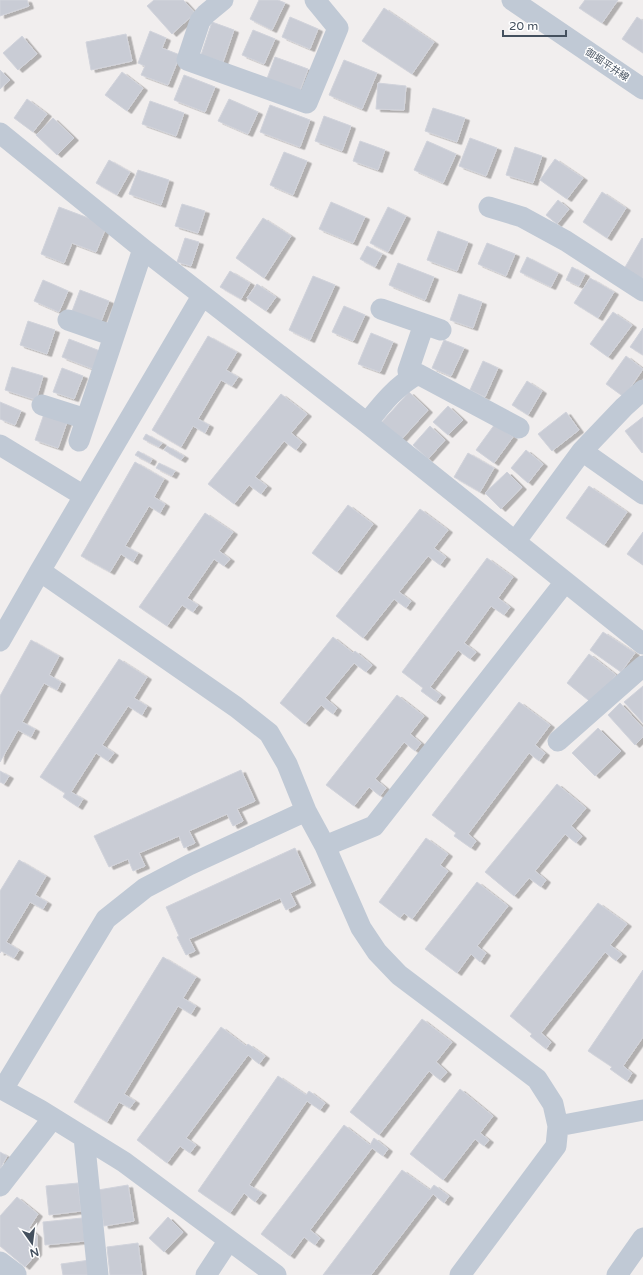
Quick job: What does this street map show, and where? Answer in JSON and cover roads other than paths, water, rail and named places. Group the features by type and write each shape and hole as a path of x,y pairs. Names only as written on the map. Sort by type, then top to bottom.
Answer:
{"street":[{"path":"223,0 200,21 187,60 307,103 338,28 315,0"},
{"name":"御堀平井線","path":"512,0 643,89"},
{"path":"0,133 202,296 367,424 643,644"},
{"path":"489,208 522,217 566,241 643,291"},
{"path":"79,441 143,249"},
{"path":"0,641 202,296"},
{"path":"381,309 433,327 408,371 411,378"},
{"path":"68,320 114,336"},
{"path":"367,424 388,396 418,374 519,428"},
{"path":"515,542 582,451 624,407 643,390"},
{"path":"42,405 86,419"},
{"path":"0,445 84,496"},
{"path":"582,451 643,494"},
{"path":"40,571 236,706 269,733 287,764 306,811 325,846 362,928 377,952 399,975 537,1078 552,1104 558,1126 556,1146 460,1275"},
{"path":"325,846 374,826 565,582"},
{"path":"558,741 643,666"},
{"path":"276,1275 124,1162 1,1088 106,919 145,888 188,865 306,811"},
{"path":"558,1126 643,1110"},
{"path":"0,1186 53,1118"},
{"path":"84,1137 98,1275"},
{"path":"617,1275 643,1238"},
{"path":"206,1275 229,1240"}]}
